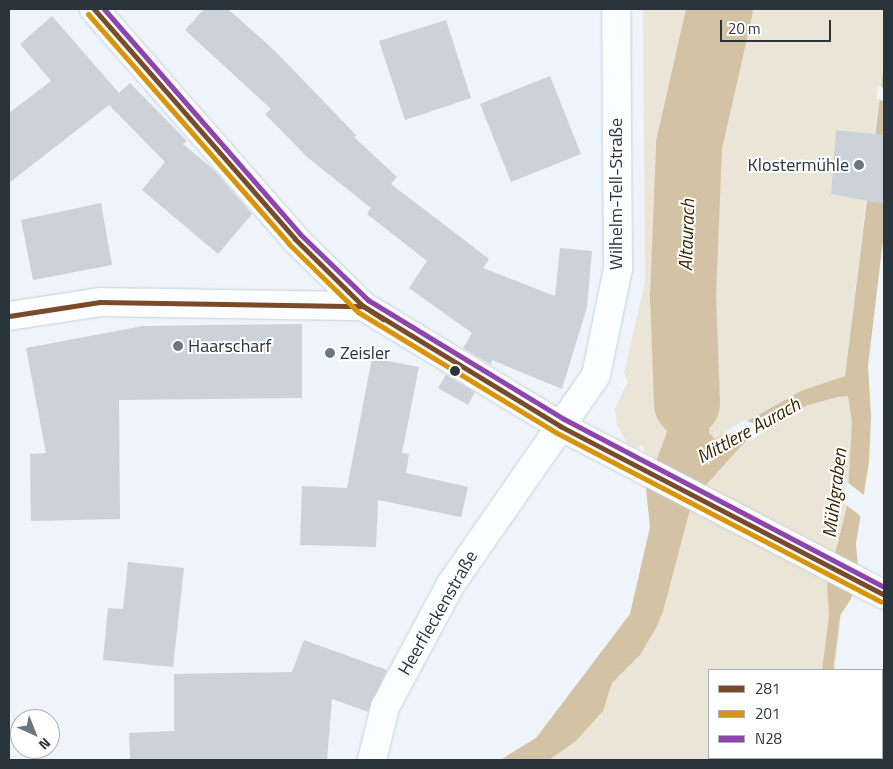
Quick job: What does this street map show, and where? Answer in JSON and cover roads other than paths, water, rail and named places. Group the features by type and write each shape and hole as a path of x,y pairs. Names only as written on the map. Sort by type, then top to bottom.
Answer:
{"street":[{"path":"94,9 288,232 363,306 560,426 882,593"},
{"name":"Wilhelm-Tell-Straße","path":"560,426 596,375 618,269 616,9"},
{"path":"9,316 100,302 363,306"},
{"name":"Heerfleckenstraße","path":"372,760 385,707 451,584 560,426"}],"water":[{"name":"Mittlere Aurach","path":"884,64 884,232 868,366 871,416 869,462 856,544 858,568 851,599 841,614 829,614 827,586 847,506 852,422 848,396 808,405 747,440 705,486 689,513 663,612 640,655 612,683 603,711 576,741 549,760 500,760 536,738 630,614 650,527 646,489 668,429 669,311 697,313 710,387 709,433 715,439 801,391 845,376"}],"waterway":[{"name":"Altaurach","path":"687,404 683,297 689,145 720,9"},
{"name":"Mühlgraben","path":"827,669 836,601"}],"place":[{"name":"Klostermühle","path":"859,165"},
{"name":"Haarscharf","path":"178,346"},
{"name":"Zeisler","path":"330,353"}]}
